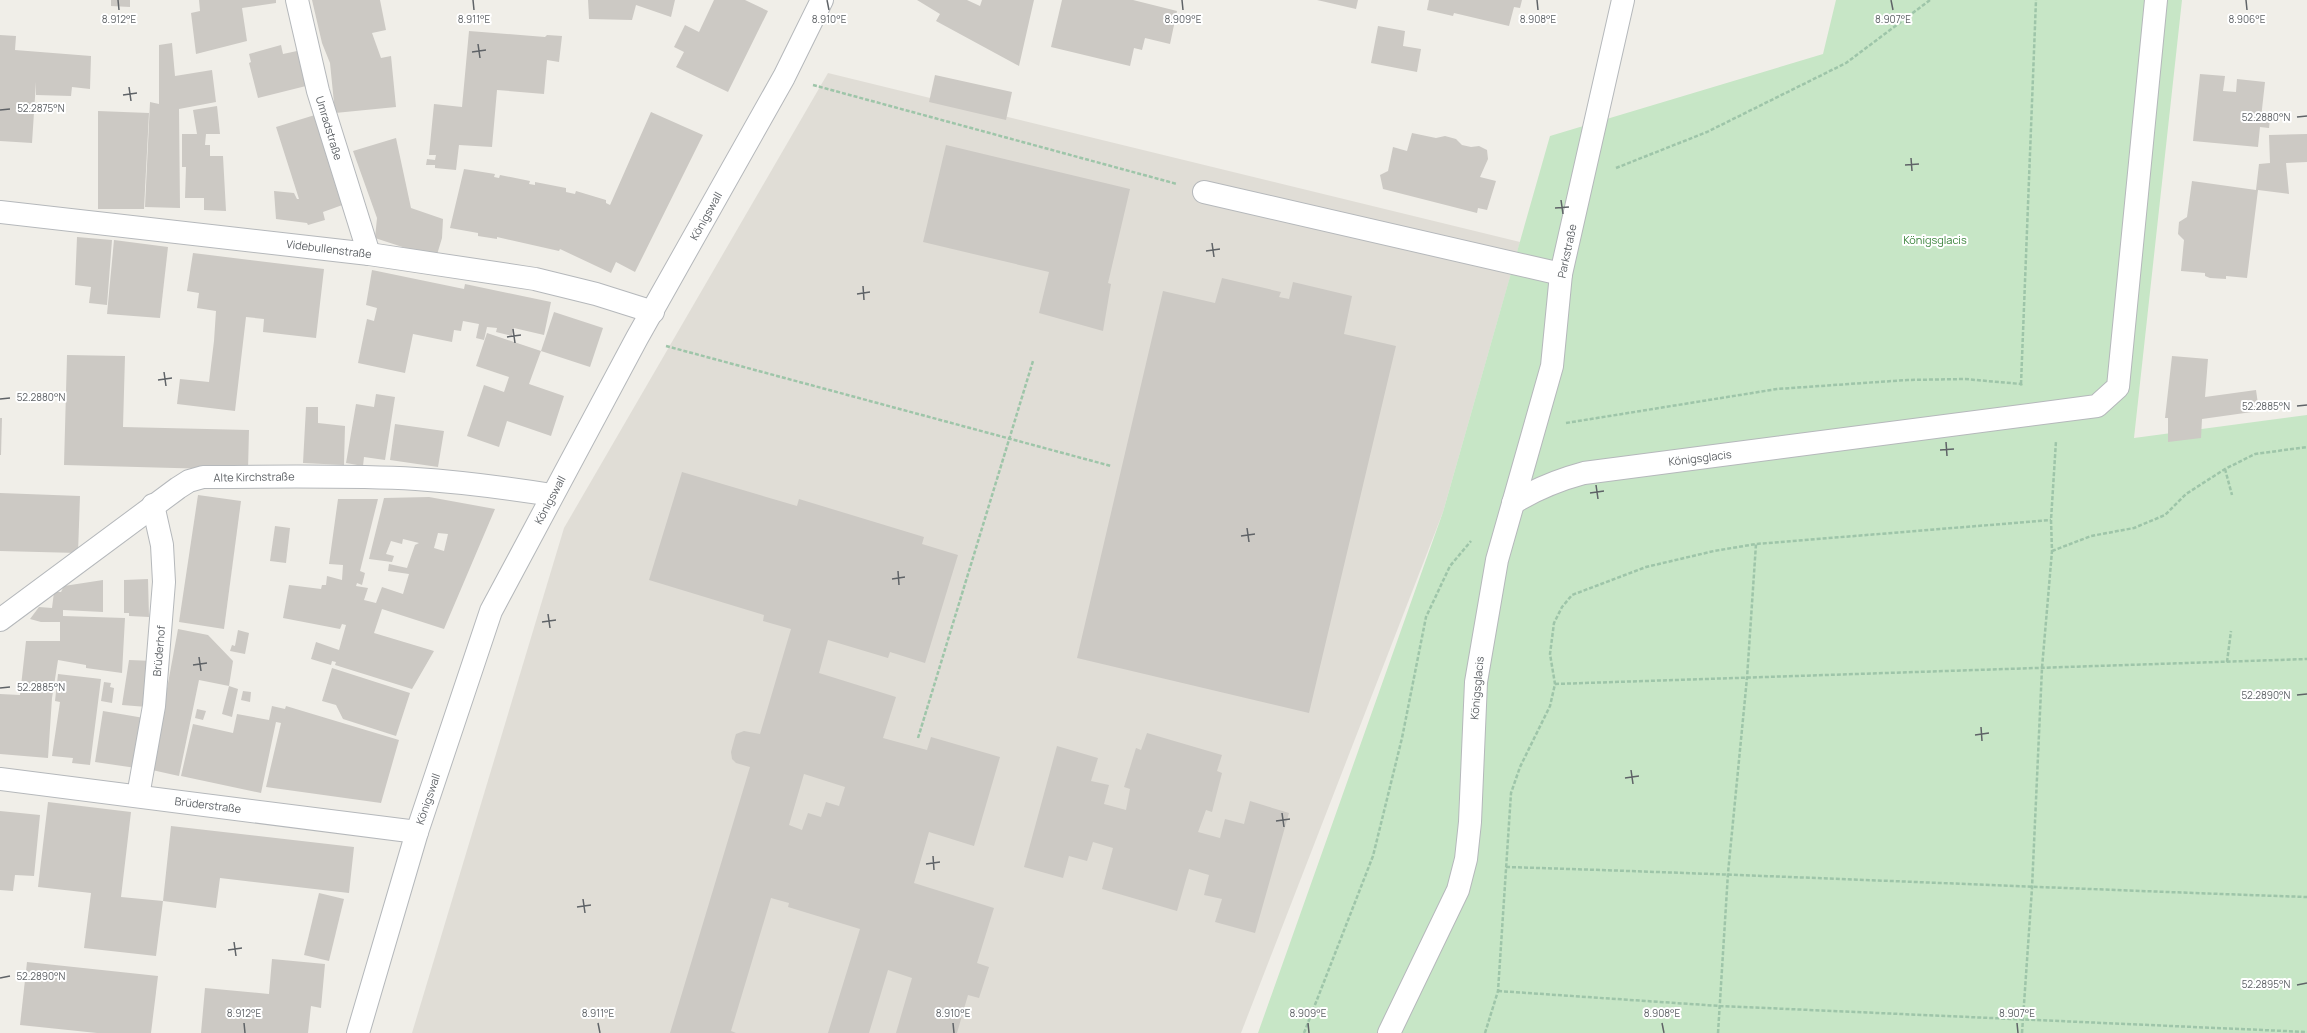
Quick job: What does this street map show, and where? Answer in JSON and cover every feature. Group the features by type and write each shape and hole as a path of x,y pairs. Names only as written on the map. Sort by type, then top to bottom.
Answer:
{"street":[{"name":"Umradstraße","path":"297,0 318,91 368,254"},
{"name":"Königswall","path":"358,1033 417,832 491,611 637,338 784,77 822,0"},
{"name":"Parkstraße","path":"1513,502 1552,366 1561,274 1623,0"},
{"name":"Königsglacis","path":"1389,1033 1458,890 1466,859 1470,822 1476,682 1497,560 1513,502 1535,490 1584,473 2097,406 2118,387 2156,0"},
{"path":"1204,192 1561,274"},
{"name":"Videbullenstraße","path":"0,212 368,254 535,278 596,294 653,312"},
{"name":"Alte Kirchstraße","path":"0,620 153,505 189,481 203,477 310,476 416,479 484,485 552,495"},
{"name":"Brüderhof","path":"138,796 154,706 164,582 162,545 153,505"},
{"name":"Brüderstraße","path":"0,779 417,832"}],"path":[{"path":"2021,384 2036,0"},
{"path":"784,77 1204,192"},
{"path":"637,338 1008,440 1111,466"},
{"path":"918,738 1033,361"},
{"path":"1561,424 1777,389 1907,380 1964,379"},
{"path":"2022,1033 2032,888 2042,668 2052,551 2051,520 2056,468 2056,412"},
{"path":"2052,551 2091,536 2134,528 2165,515 2186,494 2225,469 2255,454 2307,447"},
{"path":"2225,469 2232,495"},
{"path":"1485,1033 1498,991 1511,792 1520,767 1550,706 1555,684 1550,654 1554,623 1562,607 1572,595 1646,567 1714,551 1756,544 2051,520"},
{"path":"1718,1033 1728,874 1747,678 1756,544"},
{"path":"2227,662 2231,631"},
{"path":"1555,684 2307,659"},
{"path":"1506,867 1728,874 2032,888 2307,897"},
{"path":"1498,991 1720,1006 2307,1032"}],"shaded area":[{"path":"828,73 1520,242 1443,512 1241,1033 412,1033 564,528"}],"green space":[{"path":"1836,0 2182,0 2134,438 2307,415 2307,1033 1258,1033 1443,512 1550,136 1823,54"}],"building":[{"path":"111,0 130,0 130,7 111,6"},
{"path":"199,0 276,0 276,3 242,8 247,41 196,54 191,13 200,11"},
{"path":"312,0 380,0 386,30 372,33 381,58 391,56 396,107 335,113 330,63 322,43"},
{"path":"588,0 675,0 671,17 636,5 632,20 589,19"},
{"path":"714,0 745,0 768,11 728,92 676,67 684,52 674,47 685,25 699,32"},
{"path":"917,0 967,0 980,6 982,0 1034,0 1019,66 936,21 940,14"},
{"path":"1062,0 1133,0 1177,11 1170,44 1145,38 1142,50 1134,48 1130,66 1051,47"},
{"path":"1317,0 1358,0 1356,9"},
{"path":"1429,0 1522,0 1520,8 1514,7 1509,26 1454,13 1453,16 1427,10"},
{"path":"1378,26 1405,31 1403,46 1421,49 1417,72 1371,63"},
{"path":"469,31 545,37 547,35 562,36 559,62 547,60 544,94 497,90 492,147 459,145 456,170 435,168 435,165 426,165 427,159 435,160 436,155 429,155 434,104 462,107"},
{"path":"0,35 16,36 15,50 91,56 90,89 72,87 71,96 36,95 36,82 32,143 0,141"},
{"path":"172,43 175,76 212,70 216,102 179,109 180,208 145,207 150,102 159,104 159,45"},
{"path":"281,45 283,54 297,51 306,86 258,98 249,63 251,62 249,54"},
{"path":"2200,74 2225,76 2223,91 2236,92 2237,79 2265,82 2261,118 2270,119 2269,128 2260,127 2258,147 2193,141"},
{"path":"935,75 1012,92 1006,120 929,102"},
{"path":"217,106 220,134 206,134 205,145 210,145 210,156 223,156 226,211 204,210 204,198 185,198 186,167 182,167 182,134 197,134 193,110"},
{"path":"98,111 149,113 144,209 98,209"},
{"path":"651,112 703,135 635,272 616,262 611,273 560,249 559,251 497,237 497,239 478,236 478,233 450,228 464,169 495,174 494,177 499,178 500,175 530,181 529,184 535,185 535,182 566,188 566,192 575,194 576,191 606,200 606,203 610,205"},
{"path":"318,114 348,203 323,212 325,220 308,225 307,223 276,219 274,191 294,193 297,199 299,199 276,127"},
{"path":"1412,133 1436,138 1445,136 1456,139 1462,145 1471,147 1479,146 1487,150 1488,159 1480,177 1496,181 1487,210 1478,208 1477,213 1383,189 1380,175 1388,171 1393,147 1407,151"},
{"path":"2307,134 2307,162 2286,163 2289,194 2258,190 2247,278 2226,276 2226,279 2210,278 2205,276 2205,273 2181,271 2184,240 2178,234 2179,222 2187,217 2192,181 2256,190 2259,164 2270,163 2269,135"},
{"path":"396,138 411,208 443,219 442,238 436,258 375,238 377,218 353,151"},
{"path":"946,145 1130,189 1108,283 1111,284 1103,331 1039,313 1049,272 923,242"},
{"path":"77,237 112,240 107,305 89,303 91,287 75,285"},
{"path":"114,240 168,247 160,318 107,314"},
{"path":"193,253 324,269 316,338 263,332 264,319 246,317 235,411 177,404 180,379 209,382 214,341 216,311 197,308 199,293 187,291"},
{"path":"372,270 464,289 465,284 551,302 544,335 514,328 512,336 496,332 497,328 487,327 484,340 476,338 479,324 463,321 461,331 454,330 452,342 413,334 405,373 358,363 367,319 374,321 377,308 366,305"},
{"path":"1222,278 1281,292 1279,297 1289,299 1293,282 1352,296 1344,334 1396,346 1309,713 1077,658 1163,291 1215,303"},
{"path":"554,312 603,328 590,367 541,351"},
{"path":"487,333 541,351 529,384 564,396 551,436 507,421 499,447 467,436 484,385 504,392 509,377 476,366"},
{"path":"67,355 125,356 123,427 249,430 248,470 64,465"},
{"path":"2172,356 2208,359 2205,397 2256,390 2259,411 2202,419 2201,438 2168,442 2168,418 2165,418"},
{"path":"376,394 395,397 385,460 364,457 363,466 346,463 356,404 374,407"},
{"path":"306,407 318,407 318,423 345,426 344,465 303,463"},
{"path":"0,418 2,418 1,455 0,455"},
{"path":"395,424 444,431 438,467 390,460"},
{"path":"682,472 797,506 799,499 924,537 922,544 958,555 925,663 890,652 888,658 828,640 819,673 896,697 883,738 927,750 931,737 1000,757 974,846 929,832 914,883 994,908 977,963 989,967 979,998 968,995 957,1033 896,1033 912,978 888,970 869,1033 828,1033 860,929 788,907 789,903 771,898 731,1031 736,1033 670,1033 750,767 736,763 732,759 731,752 735,737 736,734 744,731 760,734 791,629 763,621 764,615 649,580","holes":["804,774 845,787 839,806 826,802 821,817 808,813 802,830 789,825"]},
{"path":"0,493 80,496 78,553 0,551"},
{"path":"198,495 241,501 224,629 179,622"},
{"path":"429,497 495,509 444,629 382,609 374,633 434,651 412,689 335,665 336,662 332,661 331,665 311,659 316,642 339,650 346,625 342,624 340,629 283,618 289,585 321,589 322,585 326,585 327,576 342,580 343,565 329,564 338,499 378,499 360,571 365,573 362,585 357,583 356,586 368,588 364,600 376,603 382,587 403,594 409,574 388,571 389,564 407,568 415,545 419,543 403,539 402,544 391,541 386,554 394,556 392,562 369,559 384,498","holes":["438,533 448,534 444,551 434,548"]},
{"path":"275,526 290,528 286,563 270,561"},
{"path":"148,579 149,617 129,616 129,613 124,613 124,580"},
{"path":"103,580 103,612 63,610 63,616 125,618 122,673 86,668 86,665 58,660 52,698 48,758 0,754 0,694 20,695 26,641 60,641 60,622 41,622 30,619 39,607 52,608 54,592 61,592 64,586"},
{"path":"178,629 208,635 233,661 229,686 199,680 179,776 152,770"},
{"path":"238,630 249,633 245,654 230,651 232,645 235,646"},
{"path":"129,660 154,661 147,707 122,705"},
{"path":"332,668 410,693 396,736 343,719 336,705 322,701"},
{"path":"58,674 101,679 90,765 72,763 73,758 52,756 60,702 55,701"},
{"path":"104,682 111,683 110,687 114,688 112,703 101,701"},
{"path":"229,686 238,689 232,717 222,714"},
{"path":"243,691 251,692 250,702 241,700"},
{"path":"272,706 285,709 286,706 399,740 381,803 266,787 281,723 276,722 261,793 181,776 193,724 233,733 237,714 269,720"},
{"path":"197,709 206,711 203,720 195,718"},
{"path":"103,711 144,718 136,768 95,762"},
{"path":"1147,733 1222,755 1217,771 1222,773 1212,812 1206,810 1198,832 1220,838 1225,819 1244,824 1250,801 1289,813 1255,933 1215,922 1222,899 1204,895 1209,875 1189,869 1177,911 1102,889 1113,848 1093,842 1087,861 1069,856 1063,878 1024,867 1057,746 1098,758 1091,781 1109,785 1104,804 1126,810 1130,789 1124,787 1136,748 1141,750"},
{"path":"48,802 131,812 121,897 163,901 156,956 84,948 91,893 38,887"},
{"path":"0,811 40,815 34,876 15,875 13,891 0,890"},
{"path":"171,826 354,847 349,893 220,878 216,908 163,901"},
{"path":"319,893 344,899 329,961 304,955"},
{"path":"272,959 325,964 321,1008 311,1006 308,1033 201,1033 205,988 269,994"},
{"path":"27,962 158,976 151,1033 97,1033 20,1025"}]}
